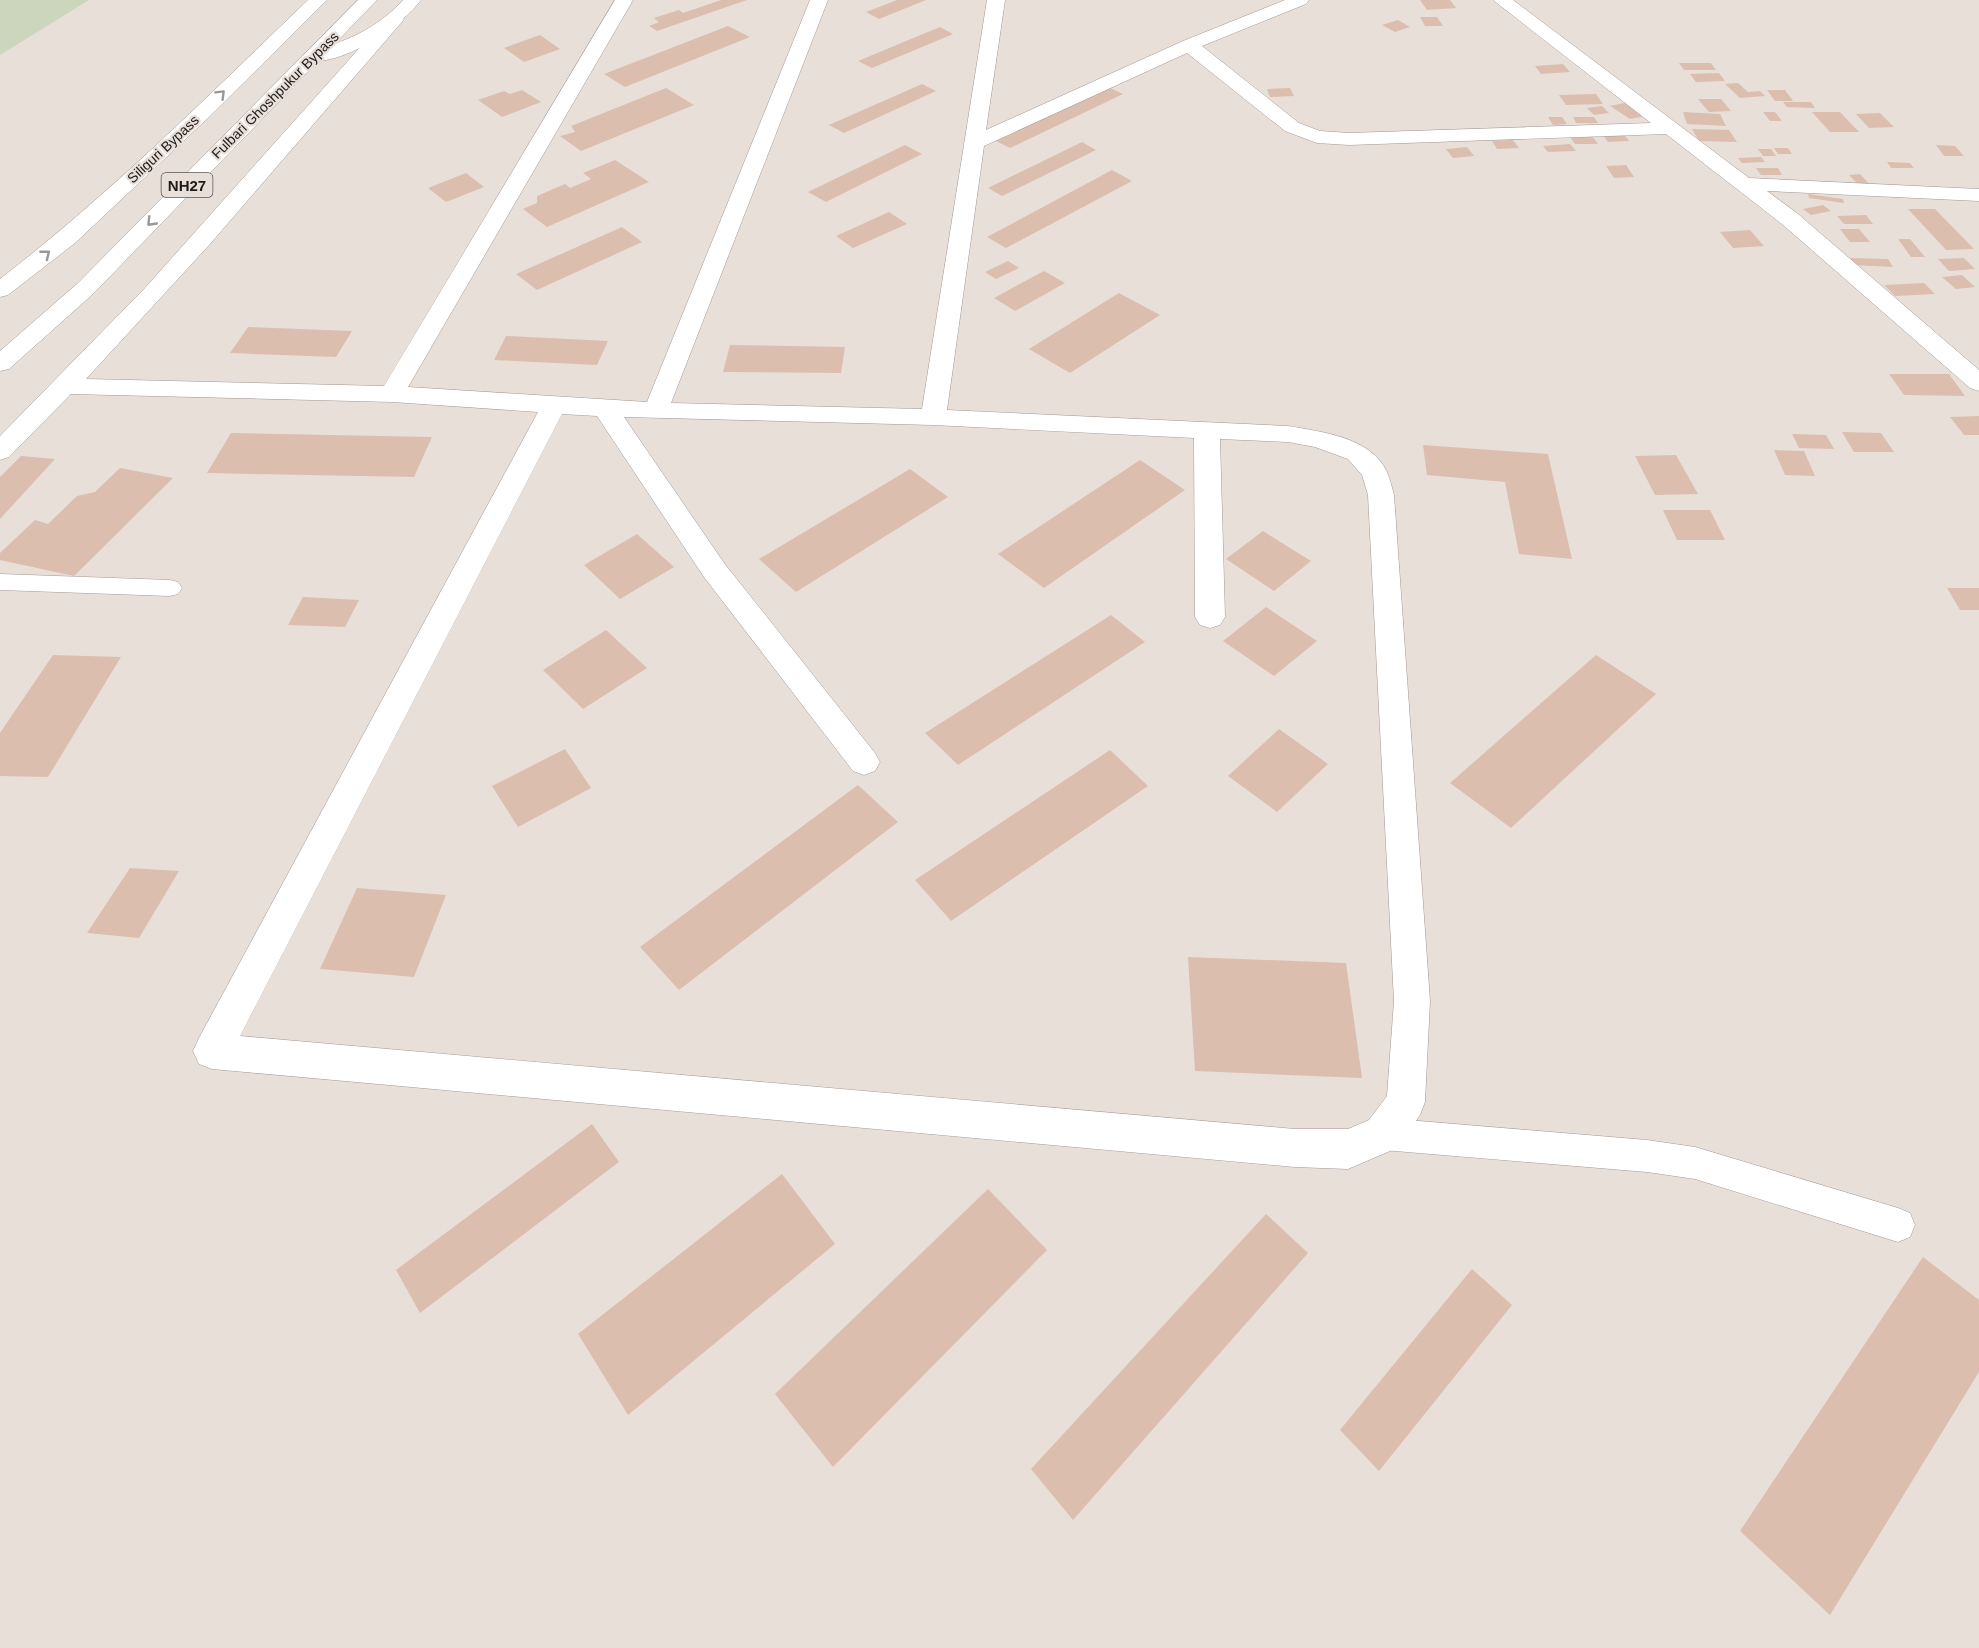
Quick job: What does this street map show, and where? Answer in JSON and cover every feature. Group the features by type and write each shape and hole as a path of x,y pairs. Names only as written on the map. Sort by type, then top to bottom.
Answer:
{"main road":[{"name":"Siliguri Bypass","path":"0,290 67,238 202,113 318,0"},
{"name":"Fulbari Ghoshpukur Bypass","path":"0,364 86,288 368,0"},
{"path":"0,451 67,386 267,167 412,0"},
{"path":"392,394 624,0"},
{"path":"657,410 819,0"},
{"path":"933,417 996,0"},
{"path":"974,143 1189,45 1300,0"},
{"path":"1502,0 1790,219 1979,383"},
{"path":"313,56 342,49 395,19"},
{"path":"1189,45 1292,127 1317,136 1349,140 1670,128"},
{"path":"1742,184 1979,195"},
{"path":"67,386 392,394 554,405 605,409 933,417 1208,429 1288,434 1320,440 1357,453 1374,472 1381,495 1412,1001 1406,1102 1383,1134 1348,1149 1295,1148 212,1052 554,405"},
{"path":"605,409 714,570 864,762"},
{"path":"1208,429 1210,617"}],"lane":[{"path":"0,582 170,588"},
{"path":"1383,1134 1647,1156 1695,1163 1898,1225"}],"green space":[{"path":"0,0 89,0 0,55"}],"building":[{"path":"721,0 747,0 657,31 649,26 659,22 654,18 679,10 683,13"},
{"path":"897,0 926,0 879,19 866,12"},
{"path":"1420,0 1450,0 1456,8 1427,10"},
{"path":"1420,17 1437,17 1443,26 1425,26"},
{"path":"1398,20 1410,27 1395,32 1382,25"},
{"path":"728,26 750,37 625,87 604,74"},
{"path":"940,27 953,34 872,68 858,61"},
{"path":"540,35 560,49 524,62 504,48"},
{"path":"1679,63 1711,63 1716,70 1684,70"},
{"path":"1563,64 1570,72 1541,74 1535,66"},
{"path":"1719,73 1725,81 1696,82 1690,74"},
{"path":"1738,83 1748,92 1760,91 1765,96 1740,98 1725,84"},
{"path":"922,84 936,91 844,133 829,125"},
{"path":"1106,86 1123,94 1010,148 994,140"},
{"path":"666,88 694,105 581,151 560,136 575,132 571,126"},
{"path":"1290,88 1294,96 1270,97 1267,89"},
{"path":"522,90 541,102 502,117 478,100 504,91 510,94"},
{"path":"1767,90 1785,90 1793,101 1775,101"},
{"path":"1596,94 1603,104 1566,105 1559,95"},
{"path":"1698,99 1721,99 1731,111 1709,112"},
{"path":"1783,102 1811,102 1815,108 1787,107"},
{"path":"1625,103 1645,116 1630,119 1610,106"},
{"path":"1602,106 1609,113 1594,115 1587,108"},
{"path":"1683,112 1720,114 1726,126 1687,124"},
{"path":"1763,112 1775,112 1782,121 1770,121"},
{"path":"1812,112 1840,112 1859,132 1830,132"},
{"path":"1880,113 1894,127 1869,128 1856,114"},
{"path":"1548,117 1562,117 1567,124 1553,125"},
{"path":"1573,117 1594,117 1598,123 1576,123"},
{"path":"1692,129 1729,130 1737,142 1699,141"},
{"path":"1623,133 1629,141 1608,142 1602,134"},
{"path":"1592,136 1598,144 1575,144 1570,137"},
{"path":"1513,140 1519,148 1497,149 1492,141"},
{"path":"1082,142 1096,150 1002,196 988,188"},
{"path":"1570,144 1576,151 1548,152 1543,146"},
{"path":"905,145 922,154 826,202 808,192"},
{"path":"1936,145 1955,146 1964,156 1944,156"},
{"path":"1467,147 1474,156 1453,158 1446,149"},
{"path":"1774,148 1788,148 1792,154 1778,154"},
{"path":"1758,149 1771,149 1776,156 1763,156"},
{"path":"1761,157 1765,162 1742,163 1738,158"},
{"path":"615,160 649,182 547,227 523,209 537,203 537,196 565,184 570,188 591,179 583,173"},
{"path":"1887,162 1910,163 1914,168 1891,168"},
{"path":"1626,165 1634,177 1614,178 1606,166"},
{"path":"1756,168 1778,168 1782,175 1761,175"},
{"path":"1112,170 1132,181 1006,248 987,237"},
{"path":"466,173 484,187 446,202 428,188"},
{"path":"1860,174 1871,186 1860,186 1849,175"},
{"path":"1808,194 1843,199 1844,203 1809,198"},
{"path":"1823,205 1831,211 1811,215 1803,209"},
{"path":"1908,209 1935,209 1974,249 1946,250"},
{"path":"889,212 907,224 853,248 836,236"},
{"path":"1866,215 1873,224 1844,224 1837,216"},
{"path":"622,227 642,242 537,290 516,274"},
{"path":"1840,229 1859,229 1870,242 1850,242"},
{"path":"1750,230 1764,246 1733,248 1720,232"},
{"path":"1898,239 1910,239 1925,257 1911,257"},
{"path":"1849,258 1888,259 1893,267 1854,265"},
{"path":"1964,258 1975,269 1949,271 1938,259"},
{"path":"1008,261 1019,268 996,279 985,272"},
{"path":"1044,271 1065,283 1015,311 994,298"},
{"path":"1962,275 1975,287 1956,289 1942,277"},
{"path":"1924,283 1935,294 1895,296 1884,285"},
{"path":"1119,293 1160,315 1070,373 1029,349"},
{"path":"248,327 352,331 336,357 230,353"},
{"path":"506,336 608,341 597,365 494,360"},
{"path":"730,345 845,347 841,373 723,372"},
{"path":"1889,374 1949,374 1965,396 1904,395"},
{"path":"1979,416 1979,435 1964,435 1950,417"},
{"path":"1842,432 1881,433 1894,452 1854,452"},
{"path":"231,433 432,437 414,477 207,473"},
{"path":"1792,434 1826,435 1834,449 1799,448"},
{"path":"1423,445 1548,454 1572,559 1519,554 1505,482 1427,475"},
{"path":"1774,450 1804,451 1815,476 1785,475"},
{"path":"1676,455 1698,494 1655,495 1635,456"},
{"path":"21,456 55,459 0,519 0,477"},
{"path":"1140,460 1185,490 1044,588 998,554"},
{"path":"120,468 173,478 74,576 0,560 0,553 35,520 48,524 77,496 95,492"},
{"path":"910,469 948,497 796,592 759,559"},
{"path":"1663,510 1710,510 1725,540 1677,540"},
{"path":"1263,531 1311,561 1274,591 1226,559"},
{"path":"637,534 674,567 620,599 584,565"},
{"path":"1947,588 1979,588 1979,610 1960,610"},
{"path":"303,597 359,600 345,627 288,625"},
{"path":"1266,607 1317,641 1274,676 1223,641"},
{"path":"1111,615 1145,642 958,765 925,733"},
{"path":"606,630 647,668 583,709 543,670"},
{"path":"53,655 121,657 48,777 0,776 0,733"},
{"path":"1596,655 1656,694 1511,828 1450,783"},
{"path":"1279,729 1328,764 1277,812 1228,776"},
{"path":"565,749 591,788 518,827 492,786"},
{"path":"1110,750 1148,786 951,921 915,880"},
{"path":"858,785 898,822 679,990 640,947"},
{"path":"130,868 179,871 139,938 87,933"},
{"path":"357,888 446,895 414,977 320,969"},
{"path":"1188,957 1346,963 1362,1078 1195,1071"},
{"path":"592,1124 619,1162 420,1313 396,1270"},
{"path":"782,1174 835,1244 628,1415 578,1334"},
{"path":"988,1189 1047,1250 833,1467 775,1394"},
{"path":"1266,1214 1308,1253 1073,1520 1031,1469"},
{"path":"1923,1257 1979,1300 1979,1372 1830,1615 1740,1531"},
{"path":"1472,1269 1512,1305 1379,1471 1340,1430"}]}
